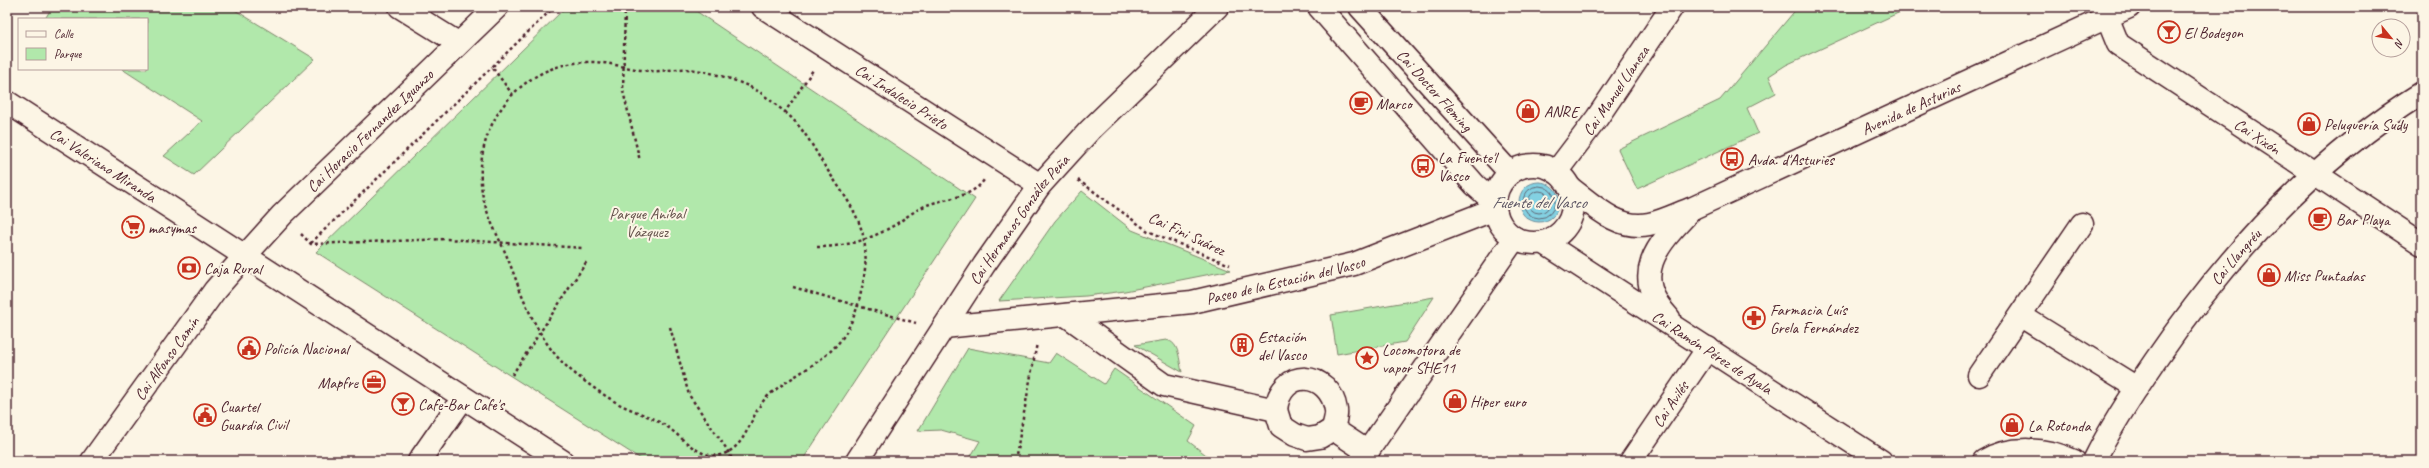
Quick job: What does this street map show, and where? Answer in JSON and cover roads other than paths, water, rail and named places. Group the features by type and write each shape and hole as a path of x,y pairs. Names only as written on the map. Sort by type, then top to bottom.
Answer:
{"street":[{"path":"400,7 458,43"},
{"name":"Cai Horacio Fernandez Iguanzo","path":"244,256 282,215 458,43 497,7"},
{"name":"Cai Indalecio Prieto","path":"763,7 1040,185"},
{"name":"Cai Hermanos González Peña","path":"857,461 944,327 1040,185 1090,130 1218,7"},
{"name":"Cai Doctor Fleming","path":"1320,7 1495,206"},
{"name":"Cai Doctor Fleming","path":"1360,7 1510,173"},
{"name":"Cai Manuel Llaneza","path":"1562,179 1597,118 1672,7"},
{"name":"Avenida de Asturias","path":"1562,179 1609,217 1624,223 1649,224 1692,208 2105,12 2129,7"},
{"name":"Cai Xixón","path":"2105,12 2118,44 2422,244"},
{"name":"Cai Llangréu","path":"2094,461 2106,436 2137,388 2221,270 2313,173 2352,141 2422,93"},
{"name":"Cai Valeriano Miranda","path":"7,102 562,461"},
{"path":"1533,165 1545,166 1562,179 1572,204 1569,220 1554,237 1543,242 1524,242 1515,238 1498,221 1495,206 1497,189 1510,173 1520,167 1533,165"},
{"name":"Paseo de la Estación del Vasco","path":"944,327 1192,302 1354,264 1495,206"},
{"name":"Avenida de Asturias","path":"1680,330 1660,309 1650,288 1651,261 1663,239 1692,208"},
{"path":"1979,375 2021,316 2082,224"},
{"path":"1333,429 1365,456 1515,238"},
{"name":"Cai Ramón Pérez de Ayala","path":"1543,242 1881,461"},
{"name":"Cai Alfonso Camín","path":"92,461 215,290 244,256"},
{"path":"1066,315 1164,385 1276,410"},
{"path":"2021,316 2137,388"},
{"name":"Cai Avilés","path":"1631,461 1708,348"},
{"path":"1310,378 1321,384 1331,394 1336,411 1333,429 1320,436 1307,439 1295,435 1281,426 1276,410 1277,396 1286,386 1297,379 1310,378"},
{"path":"419,461 463,398"},
{"path":"1984,461 1992,456 2025,450 2059,454 2074,461"}],"water":[{"name":"Fuente del Vasco","path":"1539,182 1550,185 1556,191 1559,202 1556,213 1550,219 1539,222 1528,219 1522,213 1519,202 1522,191 1528,185"}],"place":[{"name":"El Bodegon","path":"2169,32"},
{"name":"Marco","path":"1361,103"},
{"name":"ANRE","path":"1528,111"},
{"name":"Peluquería Sudy","path":"2309,124"},
{"name":"Avda. d'Asturies","path":"1732,159"},
{"name":"La Fuente'l Vasco","path":"1423,166"},
{"name":"Bar Playa","path":"2320,219"},
{"name":"masymas","path":"133,227"},
{"name":"Caja Rural","path":"189,268"},
{"name":"Miss Puntadas","path":"2269,275"},
{"name":"Farmacia Luís Grela Fernández","path":"1754,318"},
{"name":"Estación del Vasco","path":"1242,345"},
{"name":"Policía Nacional","path":"249,348"},
{"name":"Locomotora de vapor SHE11","path":"1367,358"},
{"name":"Mapfre","path":"374,382"},
{"name":"Hiper euro","path":"1455,401"},
{"name":"Cafe-Bar Cafe's","path":"403,404"},
{"name":"Cuartel Guardia Civil","path":"205,415"},
{"name":"La Rotonda","path":"2012,425"}],"park label":[{"name":"Parque Aníbal Vázquez","path":"647,222"}]}
